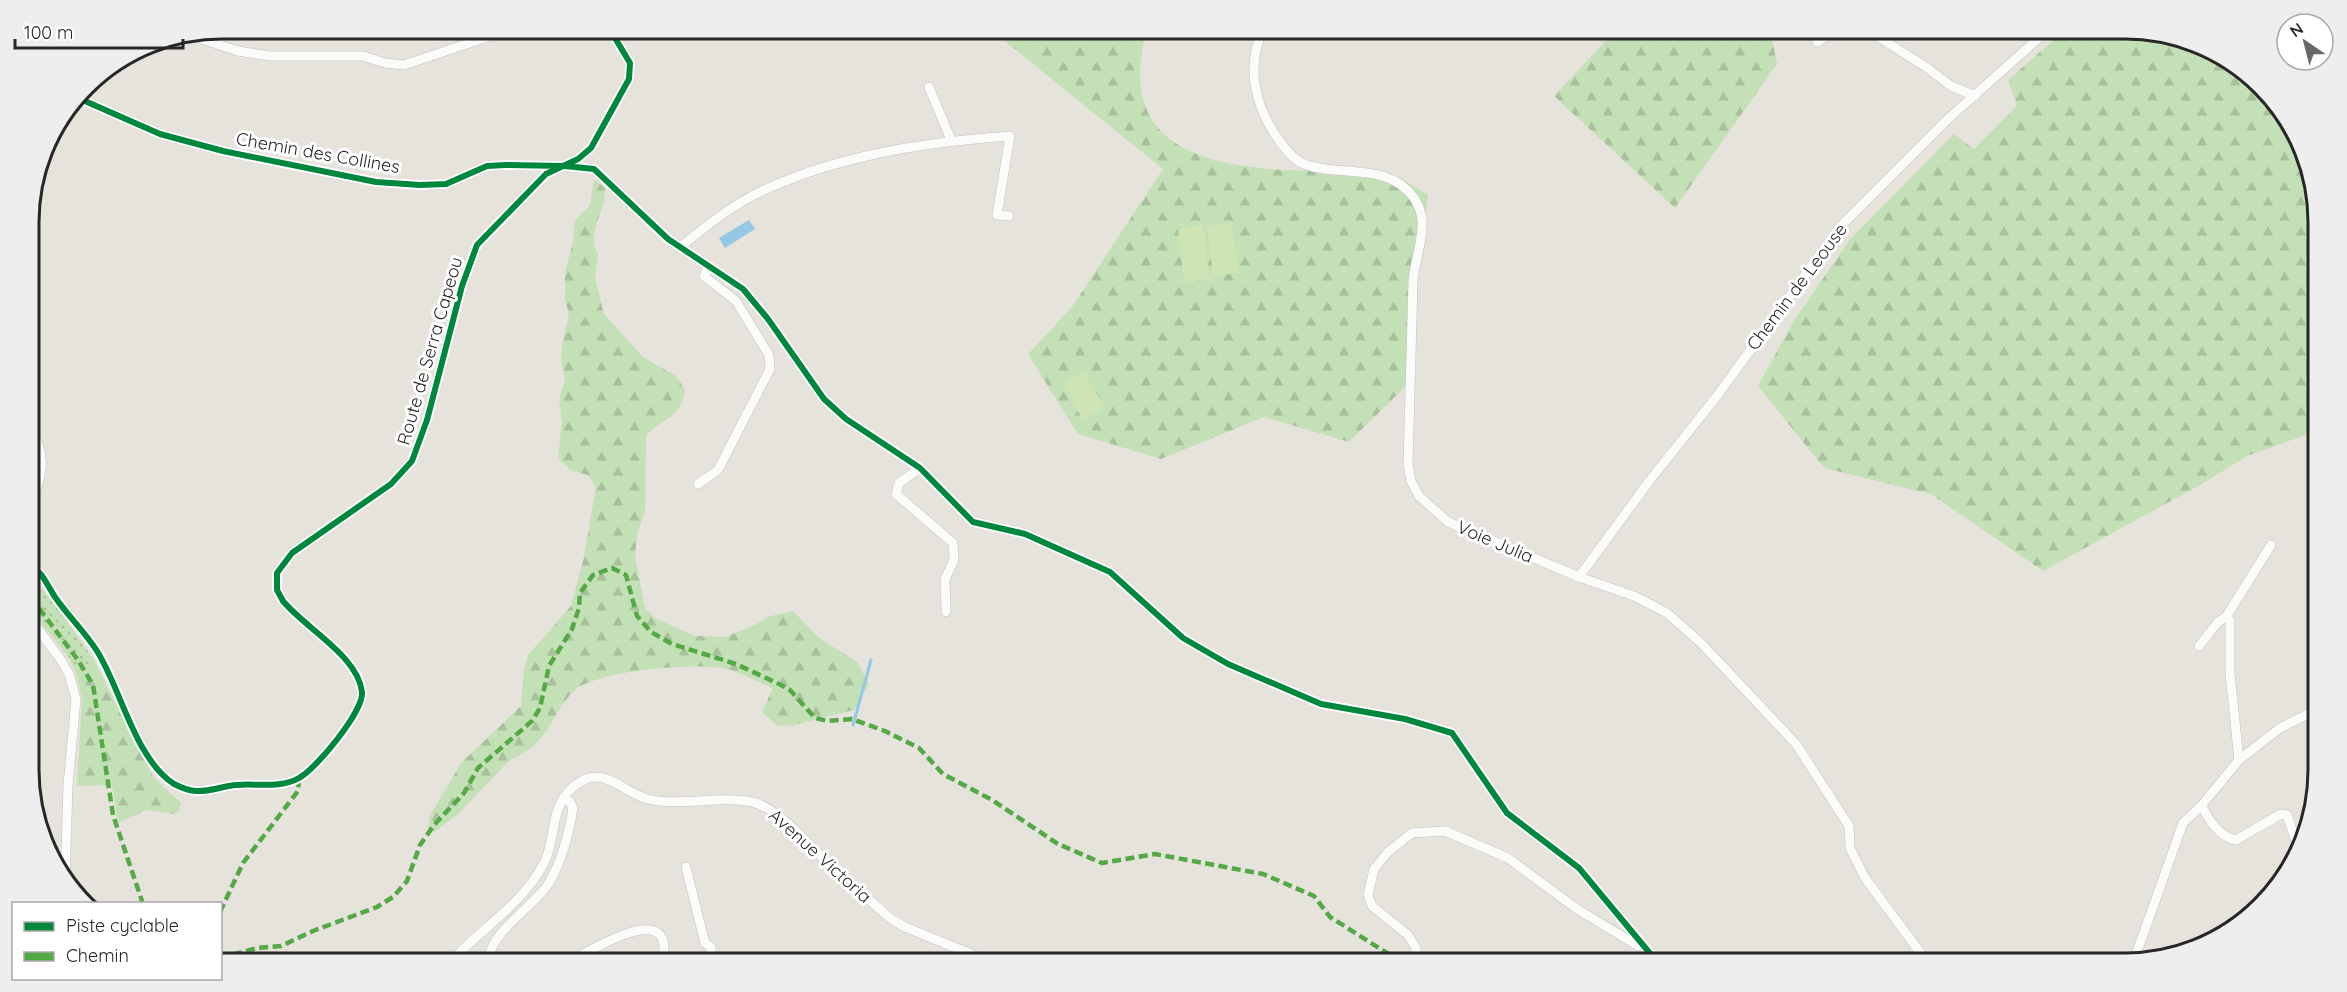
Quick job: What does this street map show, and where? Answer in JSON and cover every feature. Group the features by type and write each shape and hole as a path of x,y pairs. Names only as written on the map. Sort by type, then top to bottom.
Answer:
{"street":[{"path":"205,40 238,51 269,56 363,56 404,65 481,39"},
{"name":"Route de Serra Capeou","path":"39,572 58,601 96,650 151,759 173,783 196,791 236,785 286,783 299,778 326,753 362,702 362,692 359,679 343,658 283,601 277,590 277,573 292,553 391,484 412,461 427,420 462,286 477,245 537,181 546,174 565,166 591,148 629,79 630,63 616,39"},
{"name":"Voie Julia","path":"1261,39 1255,64 1258,103 1261,114 1286,150 1305,164 1379,174 1392,180 1409,193 1419,209 1422,220 1413,279 1408,464 1411,481 1419,496 1448,522 1580,577 1634,596 1667,613 1701,643 1796,744 1849,826 1850,848 1864,878 1920,953"},
{"path":"1817,42 1822,39"},
{"path":"1881,39 1951,86 1975,96"},
{"name":"Chemin de Leouse","path":"1580,577 1839,228 1949,118 2038,39"},
{"path":"929,87 951,140"},
{"name":"Chemin des Collines","path":"84,101 160,134 224,151 376,182 434,185 454,181 487,166 565,166 594,169 679,248 751,297 832,408 920,468 973,522 1025,534 1110,572 1184,638 1208,655 1322,704 1405,719 1452,733 1462,744 1507,813 1579,868 1646,951"},
{"path":"679,248 706,226 760,192 817,169 951,140 1010,136 997,215 1009,216"},
{"path":"698,484 718,470 771,369 769,355 736,301 704,276 708,266"},
{"path":"39,447 43,466 39,480"},
{"path":"920,468 899,483 896,494 953,543 954,560 945,579 946,612"},
{"path":"2199,646 2218,622 2226,616 2271,544"},
{"path":"2226,616 2230,620 2230,673 2239,760"},
{"path":"39,631 65,667 76,699 68,785 65,865"},
{"path":"2137,953 2184,823 2239,760 2280,728 2308,714"},
{"name":"Avenue Victoria","path":"460,953 537,875 545,861 554,819 563,798 577,784 586,779 603,778 612,780 635,794 651,800 755,803 772,811 891,919 969,953"},
{"path":"491,953 494,942 537,899 562,858 573,808 570,802 563,798"},
{"path":"2202,805 2206,815 2228,839 2236,840 2281,814 2287,815 2295,838"},
{"path":"1416,953 1416,948 1408,935 1372,906 1368,895 1374,869 1388,852 1413,833 1445,831 1508,858 1577,909 1646,951"},
{"path":"686,867 705,943 711,947 711,953"},
{"path":"587,953 625,934 643,929 656,931 663,938 664,953"}],"green space":[{"path":"1002,39 1145,39 1140,73 1146,107 1161,132 1186,149 1216,160 1251,167 1288,170 1366,170 1388,173 1428,195 1405,387 1349,442 1264,417 1161,459 1078,434 1028,354 1072,307 1163,169"},
{"path":"1608,39 1772,39 1777,64 1675,208 1554,96"},
{"path":"2055,39 2149,41 2173,45 2217,63 2254,93 2284,130 2302,174 2308,222 2308,434 2247,456 2200,485 2043,571 1931,494 1824,468 1758,386 1793,322 1851,238 1954,134 1974,149 2017,106 2008,80"},
{"path":"594,179 605,188 594,238 598,254 595,278 604,314 643,357 676,376 685,390 683,400 675,413 646,436 645,511 637,535 635,556 645,608 655,618 695,636 725,637 757,624 767,617 793,611 819,638 857,662 869,684 854,710 794,725 778,726 762,712 773,688 726,669 671,667 603,678 574,691 542,737 524,753 510,760 458,814 433,833 428,828 430,816 461,763 521,706 524,670 528,655 571,606 584,557 596,487 588,475 571,471 558,458 562,422 559,400 565,380 561,360 569,314 565,300 565,272 573,242 575,221 590,205"},
{"path":"1232,223 1239,273 1213,276 1207,226"},
{"path":"1203,225 1209,279 1184,282 1178,228"},
{"path":"1084,372 1105,407 1083,420 1063,384"},
{"path":"39,586 96,664 76,674 68,656 39,621"},
{"path":"96,664 154,778 181,803 179,811 175,814 146,810 118,823 112,785 77,786 82,698 76,674"}],"water":[{"path":"749,220 755,229 725,248 719,238"}],"waterway":[{"path":"853,725 871,660"}],"marked path":[{"path":"238,953 257,948 281,946 313,931 377,907 393,897 407,881 420,845 434,825 464,793 478,768 532,721 540,708 549,666 572,629 579,608 580,593 593,575 612,568 626,575 637,616 651,632 672,644 736,664 781,685 790,690 815,718 828,721 852,719 885,731 919,748 943,774 992,800 1058,844 1102,863 1155,854 1263,874 1314,896 1330,917 1387,953"},
{"path":"39,606 93,685 113,815 142,902"},
{"path":"222,908 243,863 298,791 299,778"}],"cycle path":[{"path":"39,573 97,651 149,758 160,773 174,784 193,791 236,785 268,785 292,781 307,772 338,739 361,701 362,692 351,666 283,601 277,590 277,573 292,553 391,484 412,461 427,420 462,286 477,245 546,174 578,159 591,148 629,79 630,63 616,39"},
{"path":"84,101 160,134 223,151 376,182 446,184 487,166 565,166 594,169 668,239 743,289 768,319 824,399 846,419 920,468 973,522 1025,534 1110,572 1183,638 1228,664 1321,704 1405,719 1452,733 1507,813 1579,868 1650,953"}]}
